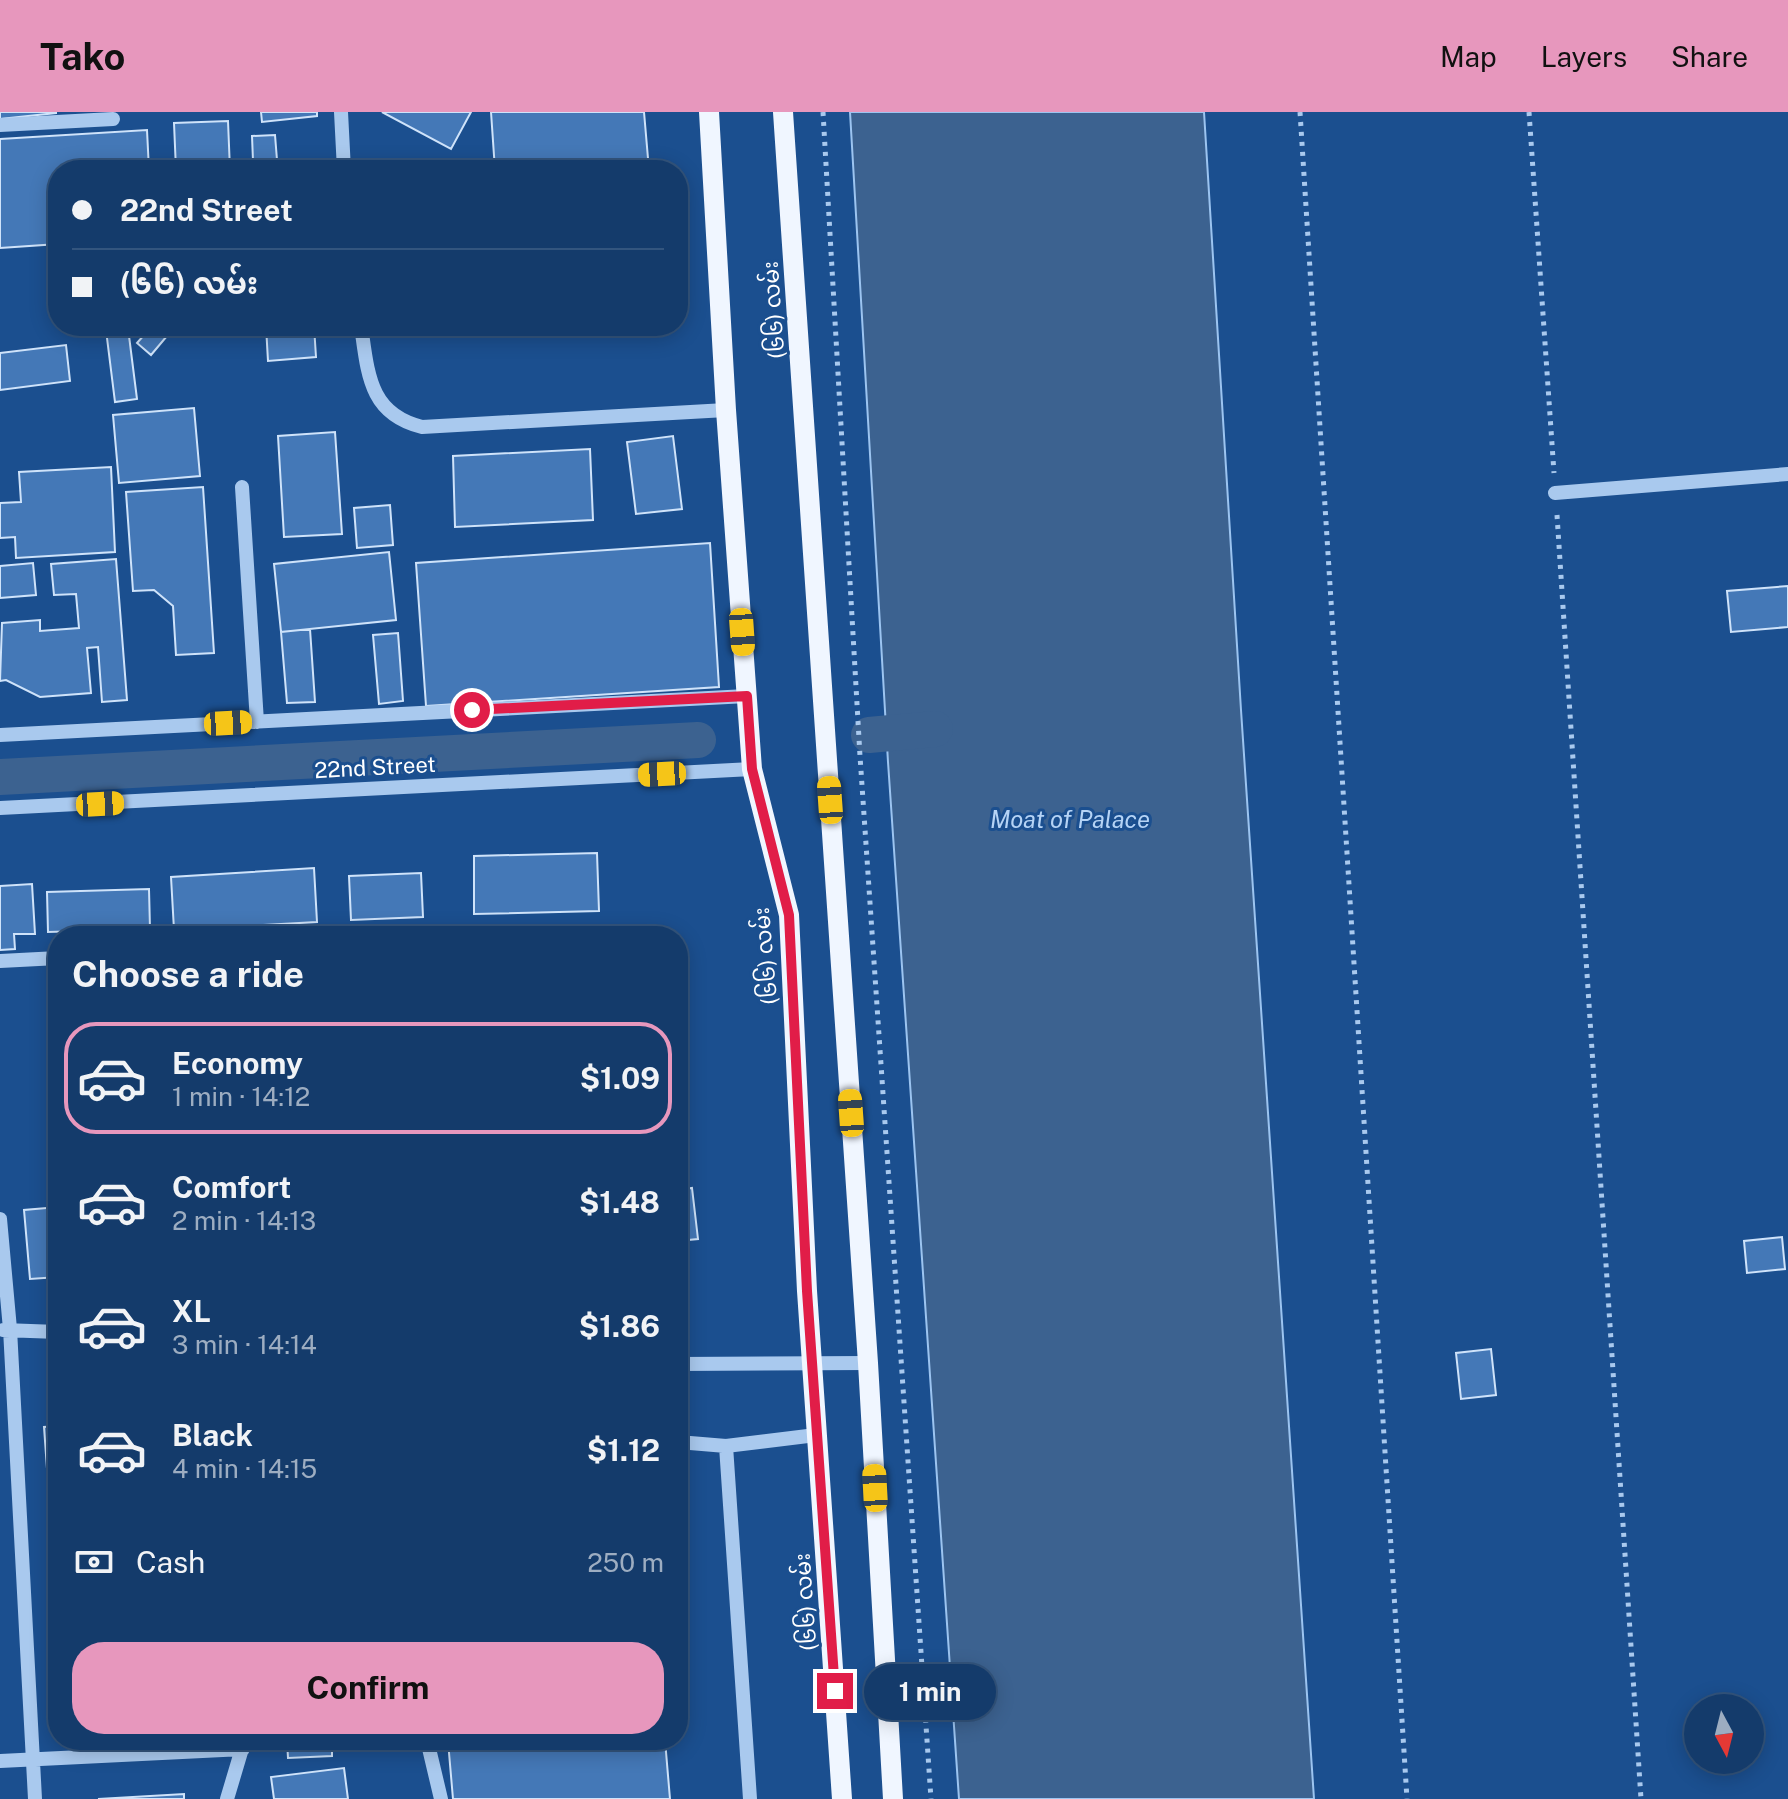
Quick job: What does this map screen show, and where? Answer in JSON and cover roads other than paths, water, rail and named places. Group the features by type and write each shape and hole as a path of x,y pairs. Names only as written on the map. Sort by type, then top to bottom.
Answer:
{"main road":[{"name":"(၆၆) လမ်း","path":"709,112 726,410 752,769 789,915 816,1435 842,1799"},
{"name":"(၆၆) လမ်း","path":"783,112 868,1363 893,1799"}],"street":[{"path":"341,112 343,160"},
{"path":"0,125 113,119"},
{"path":"363,336 375,394 386,410 403,422 422,427 726,410"},
{"path":"1555,493 1788,474"},
{"path":"242,487 257,722"},
{"path":"0,735 747,696"},
{"name":"22nd Street","path":"0,808 752,769"},
{"path":"0,961 48,959"},
{"path":"0,1219 35,1799"},
{"path":"5,1330 48,1332"},
{"path":"688,1364 868,1363"},
{"path":"688,1443 726,1446 816,1435"},
{"path":"726,1446 750,1799"},
{"path":"0,1761 160,1750"},
{"path":"227,1799 242,1750"},
{"path":"429,1750 441,1799"}],"water":[{"name":"Moat of Palace","path":"850,112 1204,112 1314,1799 959,1799 888,762"}],"waterway":[{"path":"869,735 935,729"},
{"path":"0,777 698,740"}]}
